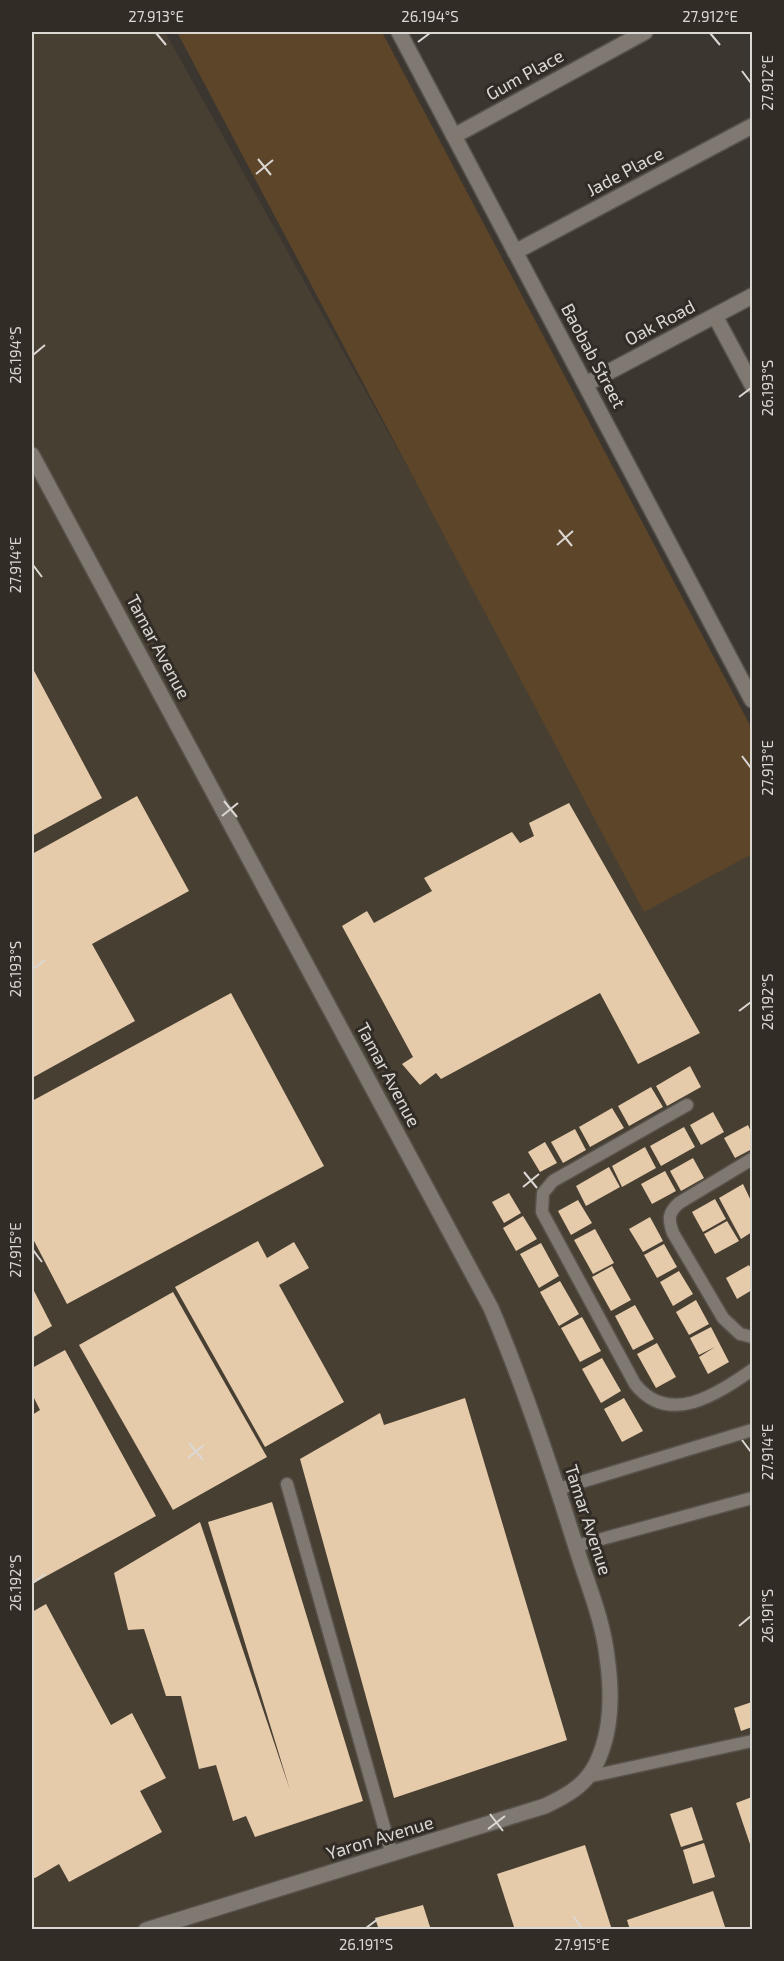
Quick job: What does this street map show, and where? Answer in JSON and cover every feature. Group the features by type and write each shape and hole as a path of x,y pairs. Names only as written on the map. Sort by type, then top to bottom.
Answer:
{"street":[{"name":"Baobab Street","path":"399,32 753,700"},
{"name":"Gum Place","path":"454,136 645,32"},
{"name":"Jade Place","path":"515,252 753,126"},
{"name":"Oak Road","path":"586,384 753,296"},
{"path":"715,316 753,385"},
{"name":"Tamar Avenue","path":"32,455 491,1308 520,1381 558,1489 607,1655 609,1709 602,1749"},
{"name":"Yaron Avenue","path":"146,1929 545,1806 578,1788 587,1777 602,1749"}],"lane":[{"path":"687,1105 553,1181 543,1193 542,1212 629,1374 643,1394 660,1405 686,1404 728,1386 753,1370"},
{"path":"753,1159 679,1203 669,1218 674,1233 723,1318 740,1334 753,1337"},
{"path":"558,1489 753,1430"},
{"path":"287,1484 392,1855"},
{"path":"576,1546 753,1498"},
{"path":"587,1777 753,1741"}],"shaded area":[{"path":"32,32 165,32 651,903 752,850 752,1929 32,1930"},
{"path":"177,32 382,32 752,729 752,854 644,912"}],"building":[{"path":"32,667 102,798 32,836"},
{"path":"137,796 189,891 92,944 135,1021 32,1078 32,854"},
{"path":"569,803 700,1033 638,1064 600,993 441,1079 436,1073 420,1085 402,1064 413,1057 342,926 367,911 374,923 432,891 424,878 512,832 520,843 534,836 529,823"},
{"path":"231,993 324,1166 67,1304 32,1237 32,1101"},
{"path":"690,1066 701,1087 667,1106 656,1086"},
{"path":"651,1087 663,1107 629,1126 618,1106"},
{"path":"612,1108 624,1128 590,1147 579,1127"},
{"path":"713,1112 724,1132 701,1145 690,1125"},
{"path":"748,1125 752,1134 752,1149 735,1158 724,1138"},
{"path":"684,1127 695,1147 661,1166 650,1146"},
{"path":"575,1129 586,1150 563,1163 551,1142"},
{"path":"545,1142 557,1163 540,1172 528,1152"},
{"path":"645,1147 656,1168 622,1187 612,1166"},
{"path":"693,1158 704,1178 681,1191 670,1171"},
{"path":"609,1167 620,1187 586,1206 576,1186"},
{"path":"665,1171 676,1191 652,1204 641,1184"},
{"path":"743,1184 752,1203 752,1232 741,1239 719,1198"},
{"path":"509,1193 521,1213 504,1223 492,1202"},
{"path":"715,1199 726,1219 703,1232 692,1212"},
{"path":"578,1200 592,1223 571,1235 558,1211"},
{"path":"523,1216 537,1239 516,1251 503,1228"},
{"path":"650,1217 663,1241 643,1252 629,1229"},
{"path":"727,1221 739,1241 715,1254 704,1234"},
{"path":"595,1229 614,1263 593,1274 574,1240"},
{"path":"258,1241 267,1258 294,1242 309,1268 279,1285 344,1402 265,1447 175,1287"},
{"path":"541,1243 559,1276 539,1288 520,1254"},
{"path":"664,1244 677,1267 657,1278 644,1255"},
{"path":"749,1265 752,1271 752,1290 737,1299 726,1278"},
{"path":"612,1266 631,1300 611,1311 592,1277"},
{"path":"679,1271 693,1294 673,1306 660,1282"},
{"path":"560,1281 579,1314 559,1326 540,1292"},
{"path":"32,1287 52,1326 32,1338"},
{"path":"173,1292 267,1457 173,1510 79,1345"},
{"path":"696,1300 709,1324 689,1335 676,1312"},
{"path":"635,1305 654,1339 633,1350 615,1316"},
{"path":"582,1317 601,1351 580,1362 561,1328"},
{"path":"711,1327 729,1362 708,1374 699,1357 715,1347 699,1355 690,1338"},
{"path":"657,1343 676,1377 656,1388 637,1354"},
{"path":"65,1350 156,1516 32,1584 32,1415 40,1410 32,1394 32,1368"},
{"path":"602,1358 621,1391 601,1403 582,1369"},
{"path":"465,1398 567,1740 394,1798 300,1459 380,1413 384,1425"},
{"path":"624,1398 643,1431 622,1442 604,1409"},
{"path":"272,1502 363,1801 255,1837 246,1816 233,1821 216,1765 199,1769 181,1696 166,1696 144,1629 128,1630 114,1573 200,1522 290,1790 208,1522"},
{"path":"46,1604 111,1725 132,1713 166,1778 140,1791 162,1832 69,1882 59,1864 35,1878 32,1877 32,1760 34,1759 32,1754 32,1612"},
{"path":"752,1702 752,1727 741,1731 734,1708"},
{"path":"752,1797 752,1850 736,1803"},
{"path":"692,1807 703,1840 681,1847 670,1814"},
{"path":"704,1843 715,1877 693,1884 683,1850"},
{"path":"585,1845 612,1930 515,1930 497,1874"},
{"path":"713,1891 726,1930 630,1930 627,1920"},
{"path":"423,1905 431,1930 379,1930 375,1918"}]}
